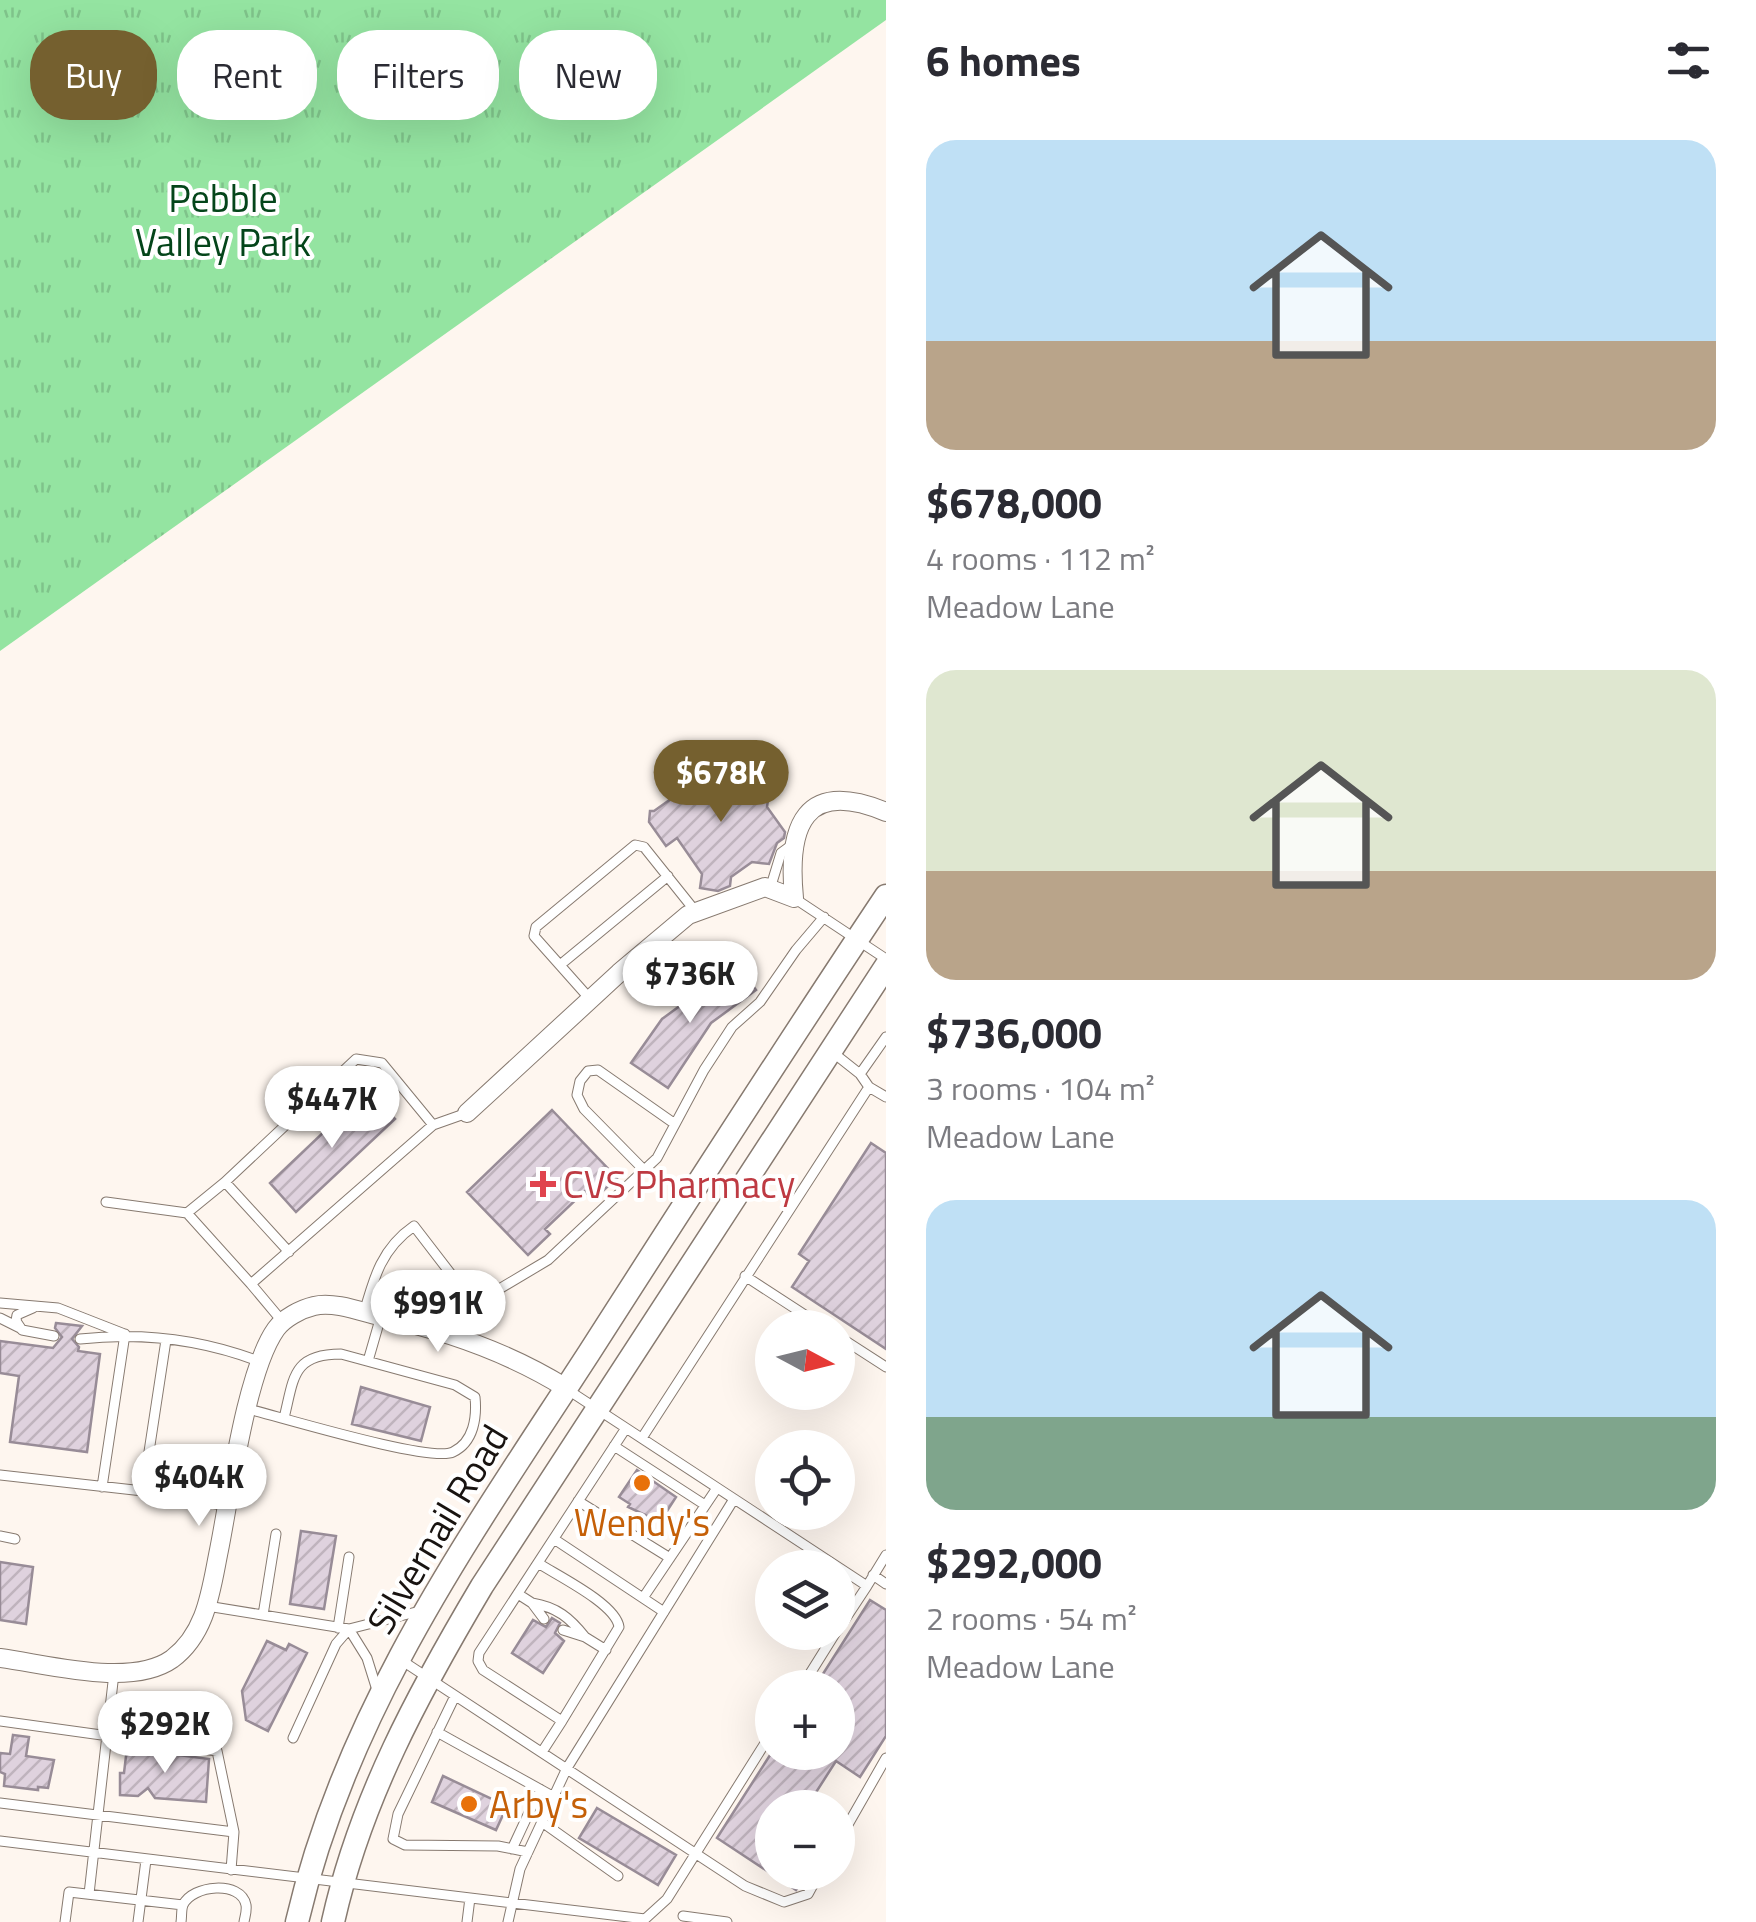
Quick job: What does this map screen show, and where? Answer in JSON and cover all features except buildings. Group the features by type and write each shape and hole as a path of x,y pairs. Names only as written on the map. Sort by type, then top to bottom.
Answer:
{"street":[{"path":"467,1112 688,915 765,887 794,898 792,845 803,821 824,803 858,800 886,812"},
{"name":"Silvernail Road","path":"297,1922 336,1789 398,1658 455,1556 886,896"},
{"name":"Silvernail Road","path":"333,1922 377,1784 427,1677 886,963"},
{"path":"0,1658 114,1673 150,1669 170,1660 199,1628 262,1362 273,1332 282,1321 312,1306 372,1314 462,1338 498,1350 566,1388"}],"lane":[{"path":"770,890 781,853 792,845"},
{"path":"590,1000 534,936 536,928 578,889 635,846 644,847 696,912"},
{"path":"560,965 668,876"},
{"path":"794,898 886,963"},
{"path":"462,1338 474,1304 548,1260 657,1158 732,1027 760,1002 824,917"},
{"path":"860,1074 886,1037"},
{"path":"830,1052 886,1096"},
{"path":"188,1213 356,1059 382,1063 433,1125"},
{"path":"644,1170 584,1109 577,1095 580,1081 588,1071 598,1070 675,1124"},
{"path":"642,1438 870,1087"},
{"path":"252,1284 433,1125 467,1112"},
{"path":"225,1182 289,1252"},
{"path":"106,1202 188,1213 282,1321"},
{"path":"368,1361 372,1314 384,1255 396,1238 414,1226 474,1304"},
{"path":"745,1276 797,1310"},
{"path":"0,1303 88,1317 125,1334"},
{"path":"22,1330 16,1315 36,1306"},
{"path":"0,1318 22,1330 54,1336"},
{"path":"102,1487 125,1334"},
{"path":"80,1339 125,1334 218,1346 262,1362"},
{"path":"143,1491 166,1340"},
{"path":"855,1347 886,1367"},
{"path":"248,1409 427,1454 452,1453 476,1420 474,1397 469,1391 341,1354 306,1360 295,1374 284,1418"},
{"path":"566,1388 867,1586"},
{"path":"562,1721 483,1670 479,1652 626,1428"},
{"path":"614,1446 704,1505"},
{"path":"0,1475 143,1491 228,1506"},
{"path":"643,1598 718,1488"},
{"path":"508,1922 510,1902 528,1852 566,1768 734,1499"},
{"path":"578,1501 670,1558"},
{"path":"262,1615 276,1534"},
{"path":"0,1536 15,1539"},
{"path":"554,1539 664,1612"},
{"path":"855,1604 886,1555"},
{"path":"293,1738 344,1628 349,1557"},
{"path":"538,1563 608,1608 618,1618 620,1628 542,1752"},
{"path":"874,1575 886,1584"},
{"path":"518,1594 532,1603 544,1619"},
{"path":"532,1603 550,1606 570,1618 585,1637"},
{"path":"207,1606 344,1628 425,1610"},
{"path":"344,1628 367,1658 379,1696"},
{"path":"563,1630 606,1650"},
{"path":"398,1658 694,1854 755,1890"},
{"path":"89,1894 114,1673"},
{"path":"455,1696 398,1814 393,1838 405,1845 528,1852"},
{"path":"0,1721 217,1751 234,1832 231,1870"},
{"path":"437,1732 554,1797"},
{"path":"855,1812 886,1758"},
{"path":"0,1841 510,1902 600,1918 645,1919 660,1907 755,1759"},
{"path":"512,1850 540,1789"},
{"path":"0,1803 234,1832"},
{"path":"542,1822 618,1876"},
{"path":"138,1922 146,1860"},
{"path":"181,1922 183,1905 205,1888 241,1896 246,1904 244,1922"},
{"path":"756,1890 784,1902 810,1890"},
{"path":"65,1922 69,1892 183,1905"},
{"path":"466,1922 470,1898"},
{"path":"660,1907 683,1919 728,1922"}],"green space":[{"name":"Pebble Valley Park","path":"0,0 886,0 886,20 0,651"}],"place":[{"name":"CVS Pharmacy","path":"543,1184"},
{"name":"Wendy's","path":"642,1483"},
{"name":"Arby's","path":"469,1804"}]}
